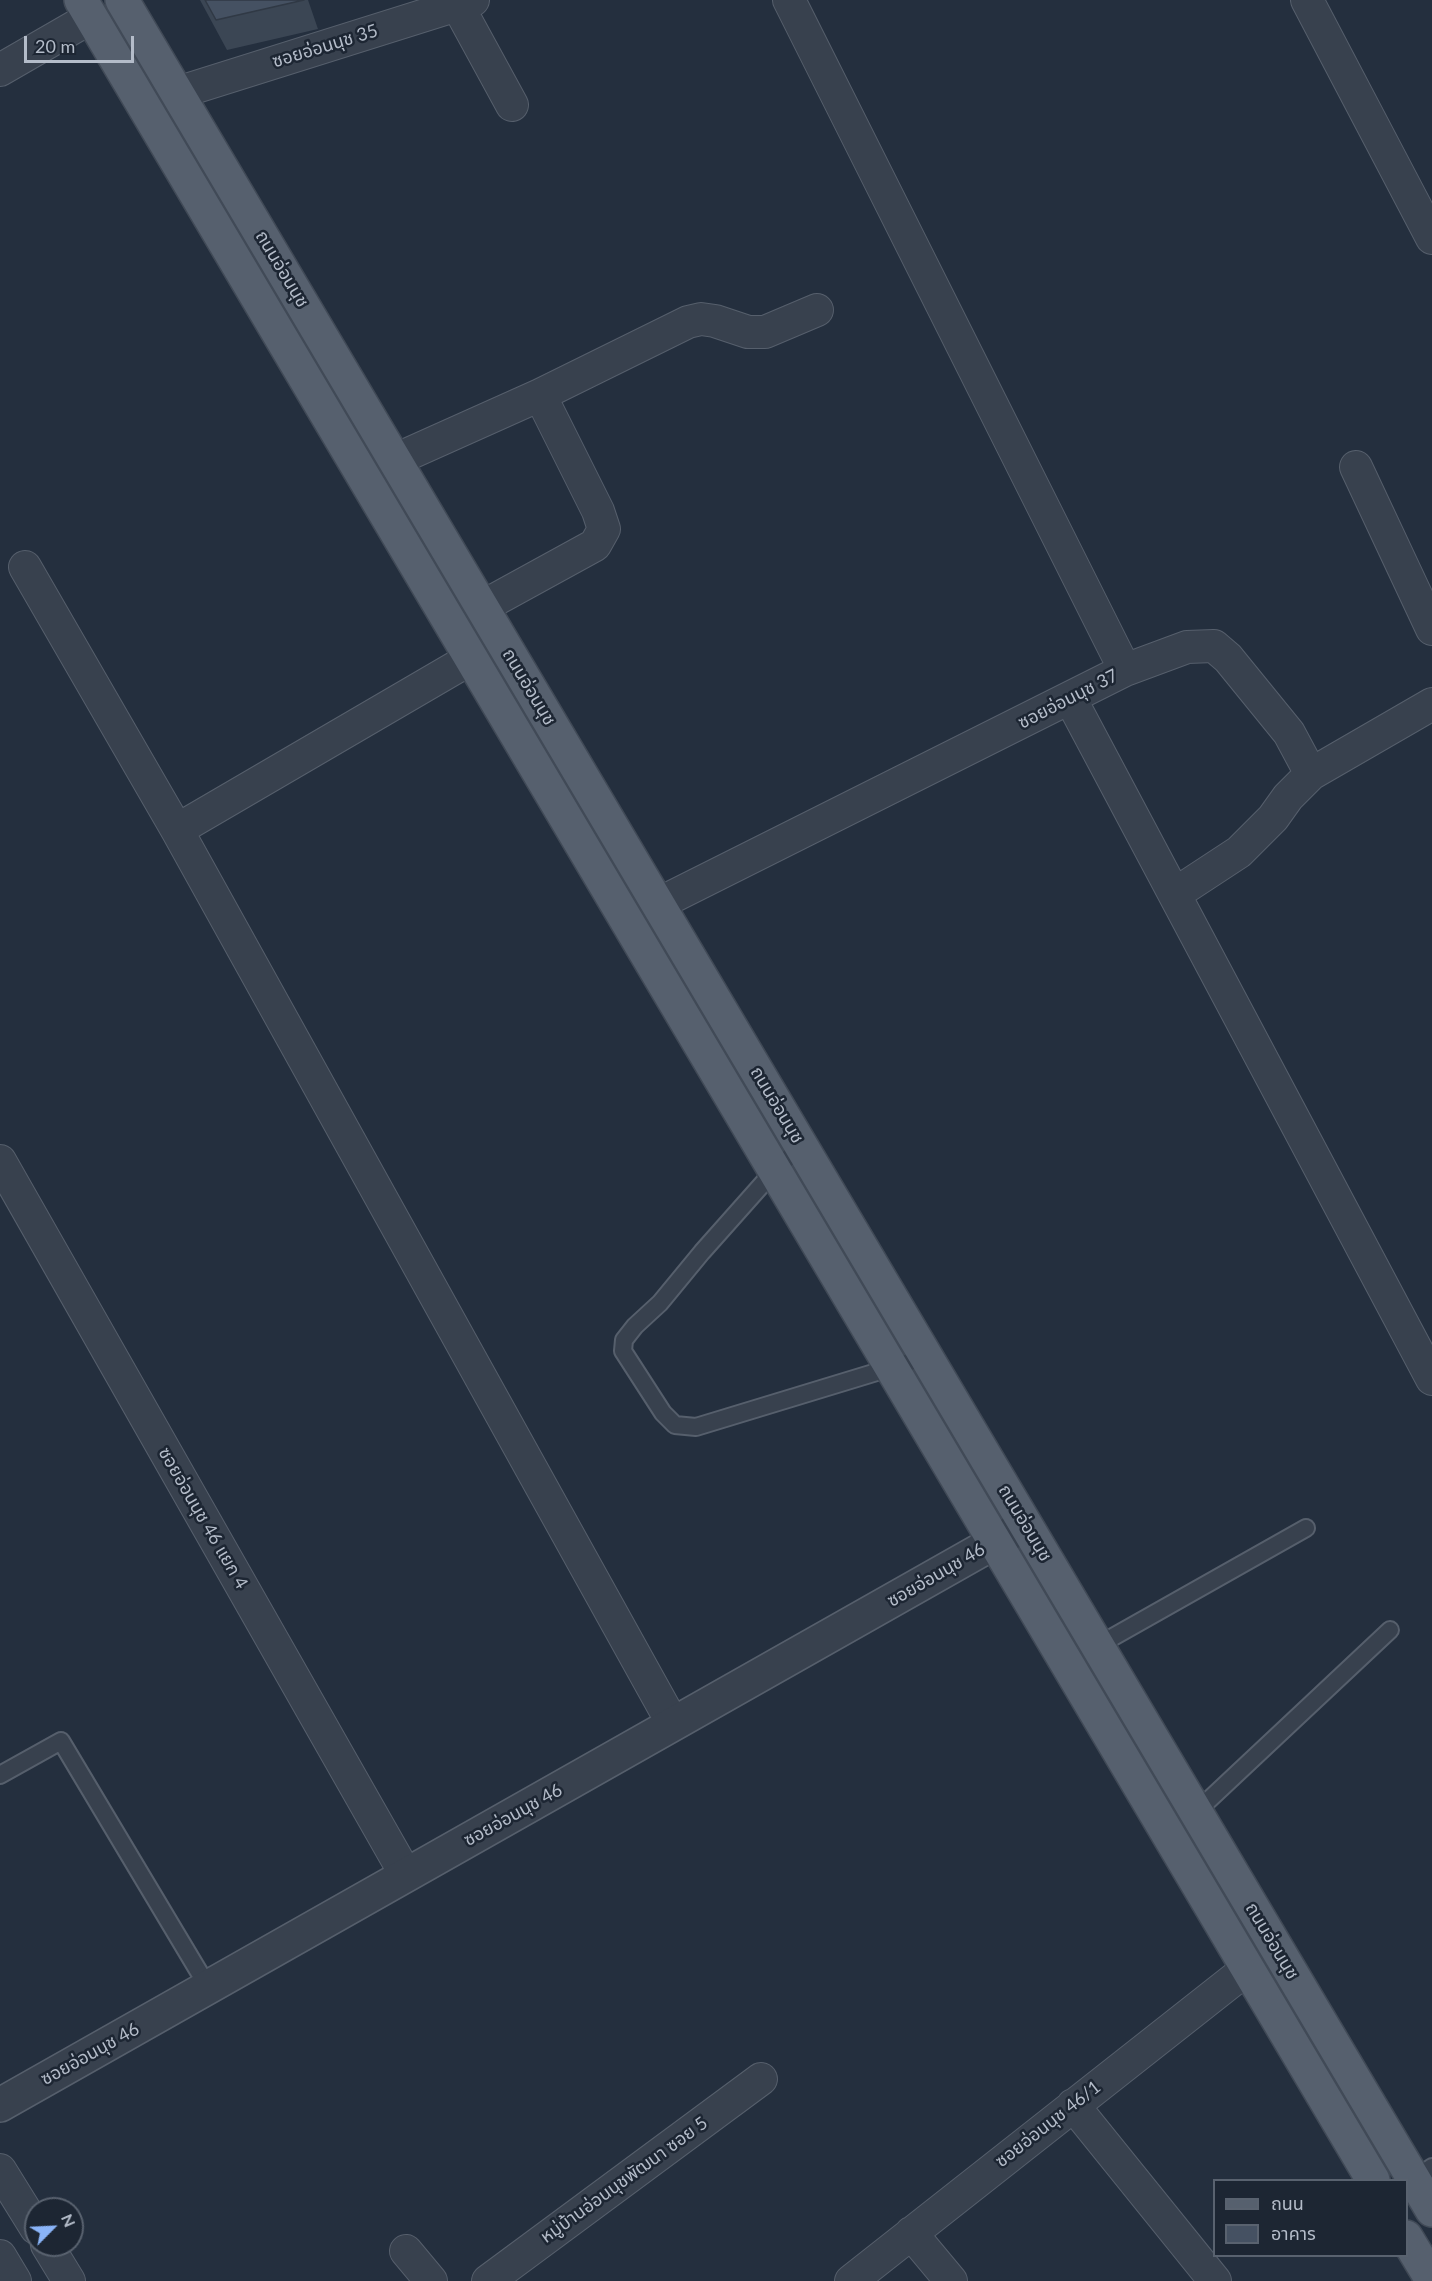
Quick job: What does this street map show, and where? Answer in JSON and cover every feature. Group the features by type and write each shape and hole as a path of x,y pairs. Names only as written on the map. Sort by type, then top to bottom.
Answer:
{"main road":[{"path":"85,9 122,0"},
{"name":"ถนนอ่อนนุช","path":"122,0 1277,1949 1423,2173 1432,2210"},
{"name":"ถนนอ่อนนุช","path":"85,9 1372,2179"},
{"path":"1247,1969 1277,1949"},
{"path":"1408,2239 1432,2280"}],"street":[{"path":"789,0 1125,670"},
{"path":"1307,0 1432,238"},
{"path":"466,3 512,105"},
{"name":"ซอยอ่อนนุช 35","path":"177,93 466,3"},
{"path":"0,70 85,9"},
{"path":"395,460 540,395 688,322 701,319 716,321 748,332 765,332 818,310"},
{"path":"482,607 595,545 604,529 598,511 540,395"},
{"path":"1356,467 1432,629"},
{"path":"25,567 177,830 673,1724"},
{"name":"ซอยอ่อนนุช 37","path":"658,904 1125,670 1187,647 1214,646 1228,658 1289,733 1311,774"},
{"path":"177,830 470,659"},
{"path":"1070,698 1432,1379"},
{"path":"1175,894 1239,852 1273,818 1288,797 1311,774 1432,704"},
{"name":"ซอยอ่อนนุช 46 แยก 4","path":"0,1161 406,1875"},
{"name":"ซอยอ่อนนุช 46","path":"0,2104 1025,1525"},
{"name":"ซอยอ่อนนุช 46/1","path":"851,2281 1247,1969"},
{"name":"หมู่บ้านอ่อนนุชพัฒนา ซอย 5","path":"488,2281 761,2079"},
{"path":"1073,2105 1215,2281"},
{"path":"0,2170 24,2209"},
{"path":"911,2233 951,2281"},
{"path":"406,2251 431,2281"},
{"path":"0,2256 15,2281"},
{"path":"54,2257 69,2281"}],"lane":[{"path":"801,1146 774,1171 660,1303 635,1326 624,1340 623,1351 663,1413 675,1425 696,1427 926,1357"},
{"path":"1097,1646 1306,1528"},
{"path":"1196,1812 1390,1630"},
{"path":"0,1775 62,1742 208,1987"}],"building":[{"path":"205,0 304,0 216,20"}]}
